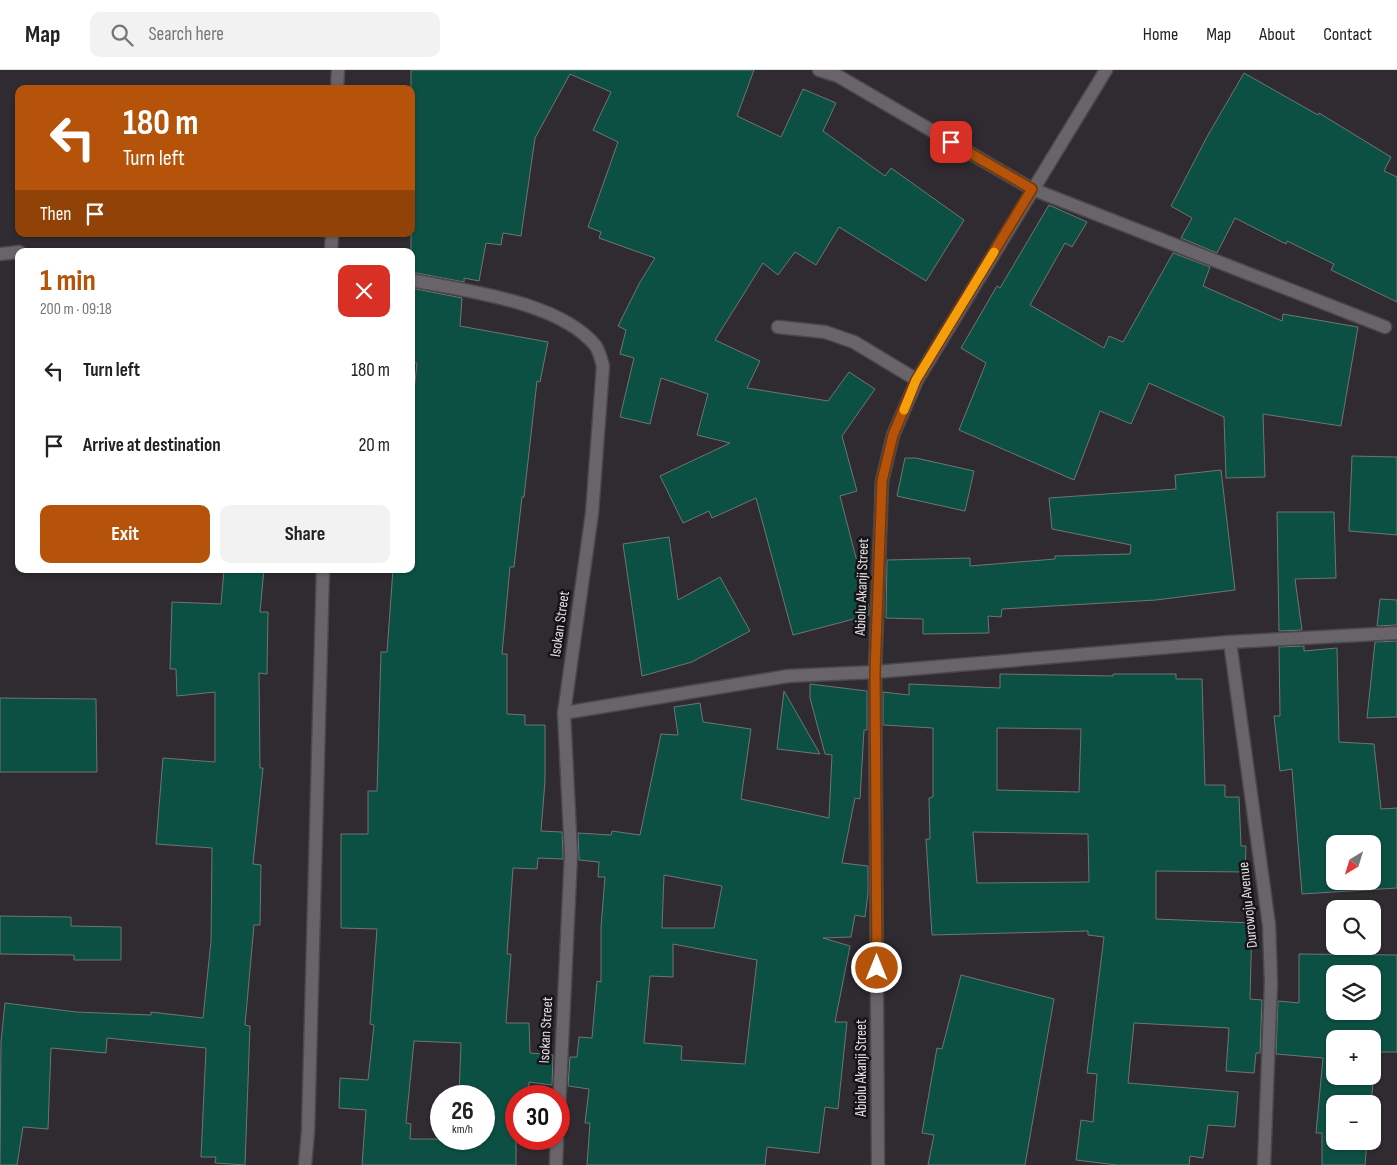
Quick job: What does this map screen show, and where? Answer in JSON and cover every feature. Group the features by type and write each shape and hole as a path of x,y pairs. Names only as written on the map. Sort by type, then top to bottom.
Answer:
{"street":[{"path":"337,85 338,70"},
{"path":"819,70 838,76 1032,189 1385,327"},
{"name":"Abiolu Akanji Street","path":"878,1165 875,672 882,481 893,435 916,380 1106,70"},
{"path":"0,254 15,252"},
{"name":"Isokan Street","path":"415,281 534,306 573,326 596,345 604,366 592,513 564,713 571,854 560,1085"},
{"path":"778,327 824,332 854,342 916,380"},
{"path":"305,1165 323,573"},
{"path":"564,713 788,676 875,672 1230,642 1397,633"},
{"name":"Durowoju Avenue","path":"1230,642 1269,925 1271,983 1264,1165"},
{"path":"556,1165 557,1150"}],"building":[{"path":"411,70 754,70 737,116 781,137 803,89 836,103 823,131 885,176 891,168 964,220 926,281 839,227 816,265 795,252 778,275 763,263 715,340 760,361 747,388 828,401 849,372 875,389 842,436 857,491 840,496 869,608 869,615 793,635 756,498 712,518 709,511 683,523 660,476 730,443 697,435 708,394 661,378 650,424 620,417 634,358 620,354 626,330 618,326 640,282 655,258 599,238 601,232 588,227 618,142 593,130 611,92 570,74 535,138 521,236 503,233 501,245 486,243 479,281 464,278 464,282 415,273 415,248 411,248 411,237 415,237 415,85 411,85"},
{"path":"1244,73 1318,115 1319,113 1391,157 1384,171 1397,177 1397,302 1331,270 1334,264 1287,241 1286,244 1235,218 1217,253 1181,238 1192,218 1171,206 1208,135"},
{"path":"1049,205 1087,222 1072,247 1065,243 1030,305 1104,348 1109,336 1123,342 1173,253 1210,267 1203,286 1282,321 1283,314 1358,327 1341,426 1263,414 1265,477 1226,478 1224,417 1149,383 1131,424 1100,411 1074,480 959,430 986,363 961,348 997,286 1000,288"},
{"path":"415,289 462,298 460,326 548,342 540,382 537,381 514,567 510,567 502,654 507,654 507,714 525,715 525,725 545,725 545,781 541,831 562,832 563,859 538,858 537,869 513,868 507,954 511,954 506,1023 529,1023 530,1053 553,1055 552,1085 529,1082 529,1085 505,1085 505,1150 516,1150 516,1165 362,1165 366,1110 339,1108 340,1078 368,1080 374,1025 370,1024 377,929 341,928 341,834 368,834 368,791 377,791 381,652 387,652 393,573 415,573 415,381 417,363 415,363"},
{"path":"1352,456 1397,457 1397,535 1349,531"},
{"path":"905,458 916,458 974,471 965,511 897,496"},
{"path":"1221,470 1235,590 1156,600 1002,609 1001,617 988,616 989,633 923,634 923,619 886,618 887,560 970,558 970,566 1055,559 1055,556 1130,554 1131,545 1052,529 1049,498 1176,489 1175,475"},
{"path":"1277,512 1334,512 1336,578 1295,579 1302,630 1279,631"},
{"path":"669,537 678,600 720,577 750,631 692,662 642,676 623,544"},
{"path":"224,573 264,573 260,612 268,612 267,674 259,673 260,768 263,768 253,864 261,865 260,925 254,925 245,1025 250,1026 245,1165 215,1163 216,1157 201,1157 206,1048 107,1038 106,1053 51,1048 48,1129 23,1127 17,1165 0,1165 1,1042 5,1003 76,1012 151,1015 151,1012 203,1018 211,941 212,848 156,844 163,758 215,762 215,692 177,696 176,669 170,669 172,602 221,604"},
{"path":"1380,599 1397,600 1397,625 1377,626"},
{"path":"1397,641 1397,717 1367,718 1375,642"},
{"path":"1304,646 1304,651 1337,648 1339,742 1374,744 1381,809 1397,808 1397,888 1381,889 1381,835 1326,835 1326,890 1365,890 1302,894 1292,769 1280,771 1274,716 1280,716 1279,647"},
{"path":"1000,674 1113,676 1113,674 1176,674 1176,679 1202,679 1205,785 1225,785 1225,797 1239,797 1241,846 1246,846 1245,872 1156,871 1156,919 1252,923 1250,999 1262,1000 1260,1053 1256,1053 1254,1073 1226,1071 1229,1028 1134,1023 1128,1083 1238,1092 1235,1127 1208,1125 1203,1158 1190,1156 1189,1165 1117,1165 1076,1160 1081,1120 1093,1122 1097,1074 1087,1073 1104,937 1088,935 1088,931 932,935 926,839 930,839 929,798 933,797 933,728 883,725 883,692 909,695 909,684 1000,688","holes":["997,728 1081,729 1079,792 997,790","973,832 1088,834 1089,882 977,883"]},
{"path":"810,684 867,691 867,730 864,730 860,799 855,798 842,863 868,866 868,893 865,917 855,915 851,937 823,938 850,946 835,1022 847,1022 838,1109 825,1107 819,1153 767,1147 765,1165 587,1165 590,1123 585,1123 589,1089 568,1085 570,1057 577,1057 579,1037 592,1038 597,981 601,982 601,927 605,877 598,877 599,862 579,860 578,833 611,835 612,831 640,835 661,734 678,735 674,707 700,703 703,722 751,729 741,799 829,818 832,755 825,754 810,698","holes":["664,875 722,886 714,928 662,928","673,944 757,960 745,1064 681,1060 682,1046 644,1043 650,976 673,977"]},
{"path":"784,691 820,754 777,749"},
{"path":"0,698 96,699 97,772 0,772"},
{"path":"0,916 71,917 71,926 121,927 121,960 74,960 74,955 0,954"},
{"path":"1299,954 1397,955 1397,1052 1381,1052 1381,1030 1326,1030 1326,1085 1373,1085 1372,1095 1326,1095 1326,1150 1366,1150 1365,1165 1322,1165 1322,1133 1316,1133 1323,1058 1276,1054 1278,1001 1299,1003"},
{"path":"961,975 1054,999 1025,1165 928,1165 934,1135 922,1133 937,1048 942,1049"}],"slow traffic":[{"path":"904,410 916,380 994,252"}],"route":[{"path":"877,968 875,672 882,481 893,435 916,380 1032,189 951,142"}]}
